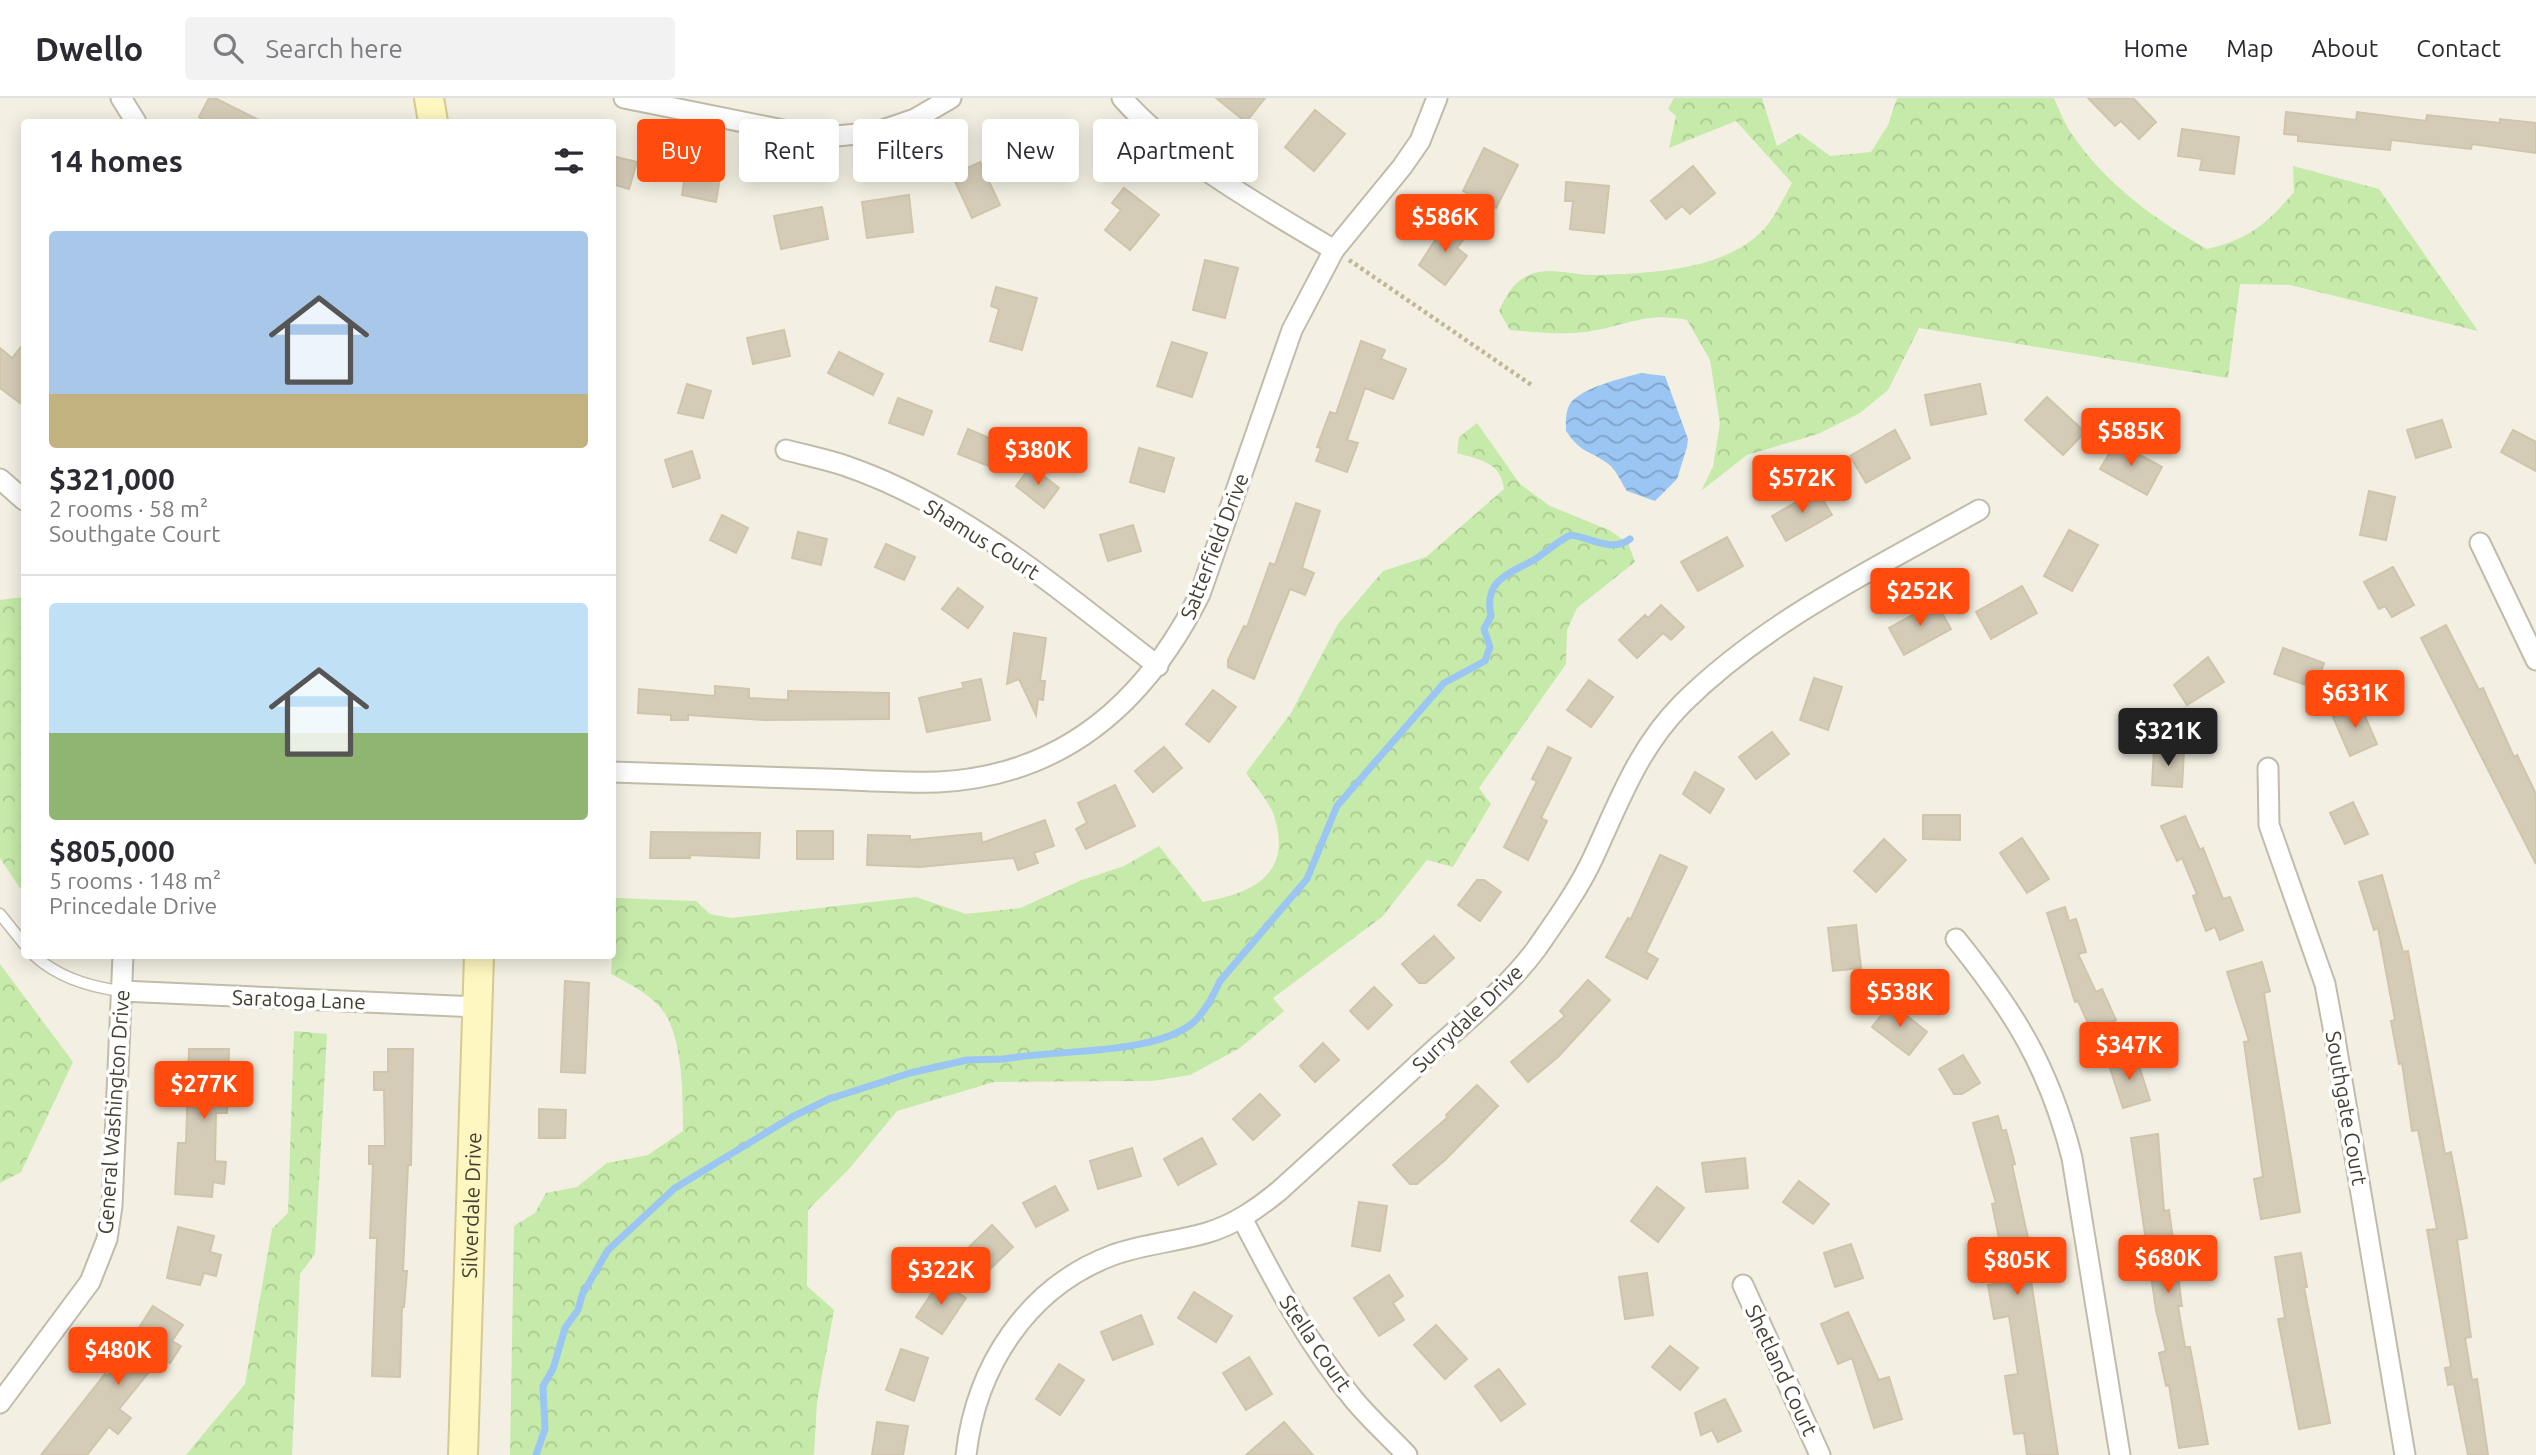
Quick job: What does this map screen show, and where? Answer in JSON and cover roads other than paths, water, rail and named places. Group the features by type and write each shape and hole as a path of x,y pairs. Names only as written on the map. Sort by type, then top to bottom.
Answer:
{"street":[{"path":"121,98 134,119"},
{"path":"429,98 432,119"},
{"path":"624,98 788,131 837,136 877,132 915,119 951,98"},
{"path":"1122,98 1158,132 1200,164 1334,250"},
{"name":"Satterfield Drive","path":"616,772 939,782 995,773 1038,760 1076,741 1132,697 1181,634 1200,594 1292,330 1334,250 1420,141 1437,98"},
{"name":"Shamus Court","path":"786,450 843,465 936,508 1033,570 1158,666"},
{"path":"0,479 21,497"},
{"name":"Surrydale Drive","path":"965,1455 979,1396 1000,1346 1048,1293 1079,1272 1112,1255 1209,1232 1242,1218 1279,1191 1499,991 1535,951 1566,907 1592,860 1632,769 1655,735 1682,705 1726,663 1773,630 1822,598 1979,510"},
{"path":"2480,543 2536,660"},
{"name":"Southgate Court","path":"2268,768 2269,825 2325,984 2405,1455"},
{"path":"1956,939 1996,989 2030,1043 2050,1084 2063,1123 2072,1158 2120,1455"},
{"name":"General Washington Drive","path":"0,1404 85,1290 101,1261 112,1206 123,959"},
{"name":"Silverdale Drive","path":"463,1455 479,959"},
{"name":"Saratoga Lane","path":"121,991 477,1007"},
{"name":"Stella Court","path":"1242,1218 1275,1282 1312,1343 1355,1401 1407,1455"},
{"name":"Shetland Court","path":"1743,1285 1820,1455"}],"lane":[{"path":"0,914 21,940"},
{"path":"39,959 64,976 86,985 121,991"}],"water":[{"path":"1641,373 1665,376 1688,439 1677,479 1655,501 1627,491 1610,466 1581,448 1566,431 1567,410 1575,398 1602,384"}],"waterway":[{"path":"536,1455 545,1429 543,1386 553,1369 565,1328 578,1310 582,1295 608,1250 675,1188 792,1117 829,1099 910,1073 967,1060 1004,1059 1130,1046 1155,1041 1194,1022 1206,1008 1220,981 1307,879 1337,806 1444,683 1485,661 1490,647 1484,629 1491,616 1491,594 1500,579 1571,535 1609,545 1630,539"}]}
